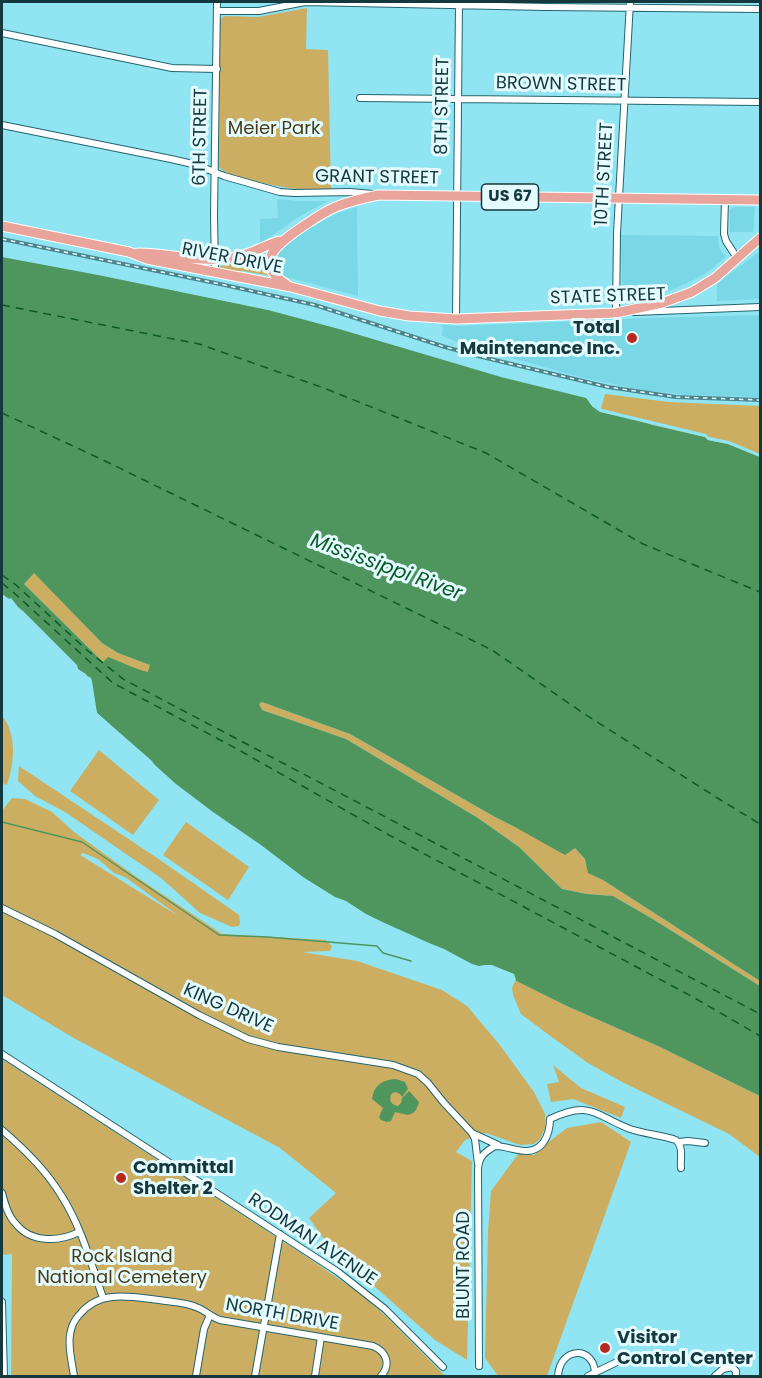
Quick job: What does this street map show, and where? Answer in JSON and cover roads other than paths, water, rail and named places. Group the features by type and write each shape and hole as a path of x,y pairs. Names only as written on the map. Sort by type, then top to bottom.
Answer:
{"main road":[{"name":"US 67","path":"129,252 203,260 231,258 284,239 319,215 336,207 378,195 402,195"},
{"name":"GRANT STREET","path":"402,195 760,200"},
{"name":"RIVER DRIVE","path":"2,226 129,252 147,259 291,287 380,311 409,316 456,319"},
{"name":"US 67","path":"616,313 675,299 692,292 715,278 760,238"},
{"path":"284,239 274,249 270,263 278,279 291,287"},
{"name":"STATE STREET","path":"456,319 616,313"}],"street":[{"name":"6TH STREET","path":"215,273 217,2"},
{"path":"217,12 259,11 305,2 630,5 760,9"},
{"name":"8TH STREET","path":"456,319 459,3"},
{"name":"10TH STREET","path":"616,313 617,241 630,5"},
{"path":"2,33 172,68 217,69"},
{"name":"BROWN STREET","path":"360,98 760,102"},
{"name":"GRANT STREET","path":"2,125 197,165 224,177 280,192 402,195"},
{"path":"725,199 724,234 737,258"},
{"name":"STATE STREET","path":"616,313 760,308"},
{"name":"KING DRIVE","path":"2,908 55,934 199,1015 248,1039 278,1047 393,1065 418,1074 472,1133"},
{"name":"RODMAN AVENUE","path":"2,1054 338,1272 374,1300 443,1367"},
{"path":"472,1133 501,1146 524,1151 535,1150 546,1138 550,1119 572,1111 589,1110 630,1129 679,1142 705,1143"},
{"path":"2,1130 47,1174 61,1195 87,1251 103,1299 84,1309 72,1328 70,1348 74,1377"},
{"name":"BLUNT ROAD","path":"472,1133 477,1145 478,1164 479,1366"},
{"path":"679,1142 681,1168"},
{"path":"478,1164 485,1152 495,1146 501,1146"},
{"path":"2,1193 15,1223 25,1233 39,1238 58,1239 79,1232"},
{"path":"255,1377 280,1234"},
{"name":"NORTH DRIVE","path":"103,1299 125,1296 184,1304 199,1308 220,1320 373,1346 385,1355 386,1368 381,1377"},
{"path":"2,1302 4,1377"},
{"path":"196,1377 204,1329 210,1315"},
{"path":"315,1377 321,1337"},
{"path":"558,1377 561,1362 574,1354 584,1355 591,1359 595,1368 591,1375"},
{"path":"591,1375 617,1362"},
{"path":"715,1377 723,1369 732,1367 736,1371 736,1377"}],"water":[{"name":"Mississippi River","path":"2,257 268,310 501,377 586,398 593,407 653,425 705,437 760,457 760,981 603,880 588,873 585,859 575,848 565,855 350,734 262,702 259,704 262,710 346,739 478,818 519,847 562,889 613,896 760,986 760,1096 488,967 480,969 369,916 319,889 159,772 152,761 97,713 86,674 78,669 77,665 11,598 2,594","holes":["34,573 102,643 118,653 150,665 148,672 108,657 103,662 24,584"]},
{"path":"396,1079 405,1082 408,1089 402,1097 396,1092 392,1093 390,1100 392,1103 398,1106 409,1091 419,1102 413,1113 408,1115 395,1112 391,1121 387,1122 379,1117 383,1108 372,1099 380,1084"}],"waterway":[{"path":"2,822 82,842 219,935 377,946 383,953 411,961"}],"railway":[{"path":"2,239 315,305 445,347 608,387 676,397 760,400"}],"place":[{"name":"Total Maintenance Inc.","path":"632,338"},
{"name":"Committal Shelter 2","path":"121,1178"},
{"name":"Visitor Control Center","path":"605,1348"}],"park label":[{"name":"Meier Park","path":"274,129"},
{"name":"Rock Island National Cemetery","path":"122,1267"}]}
